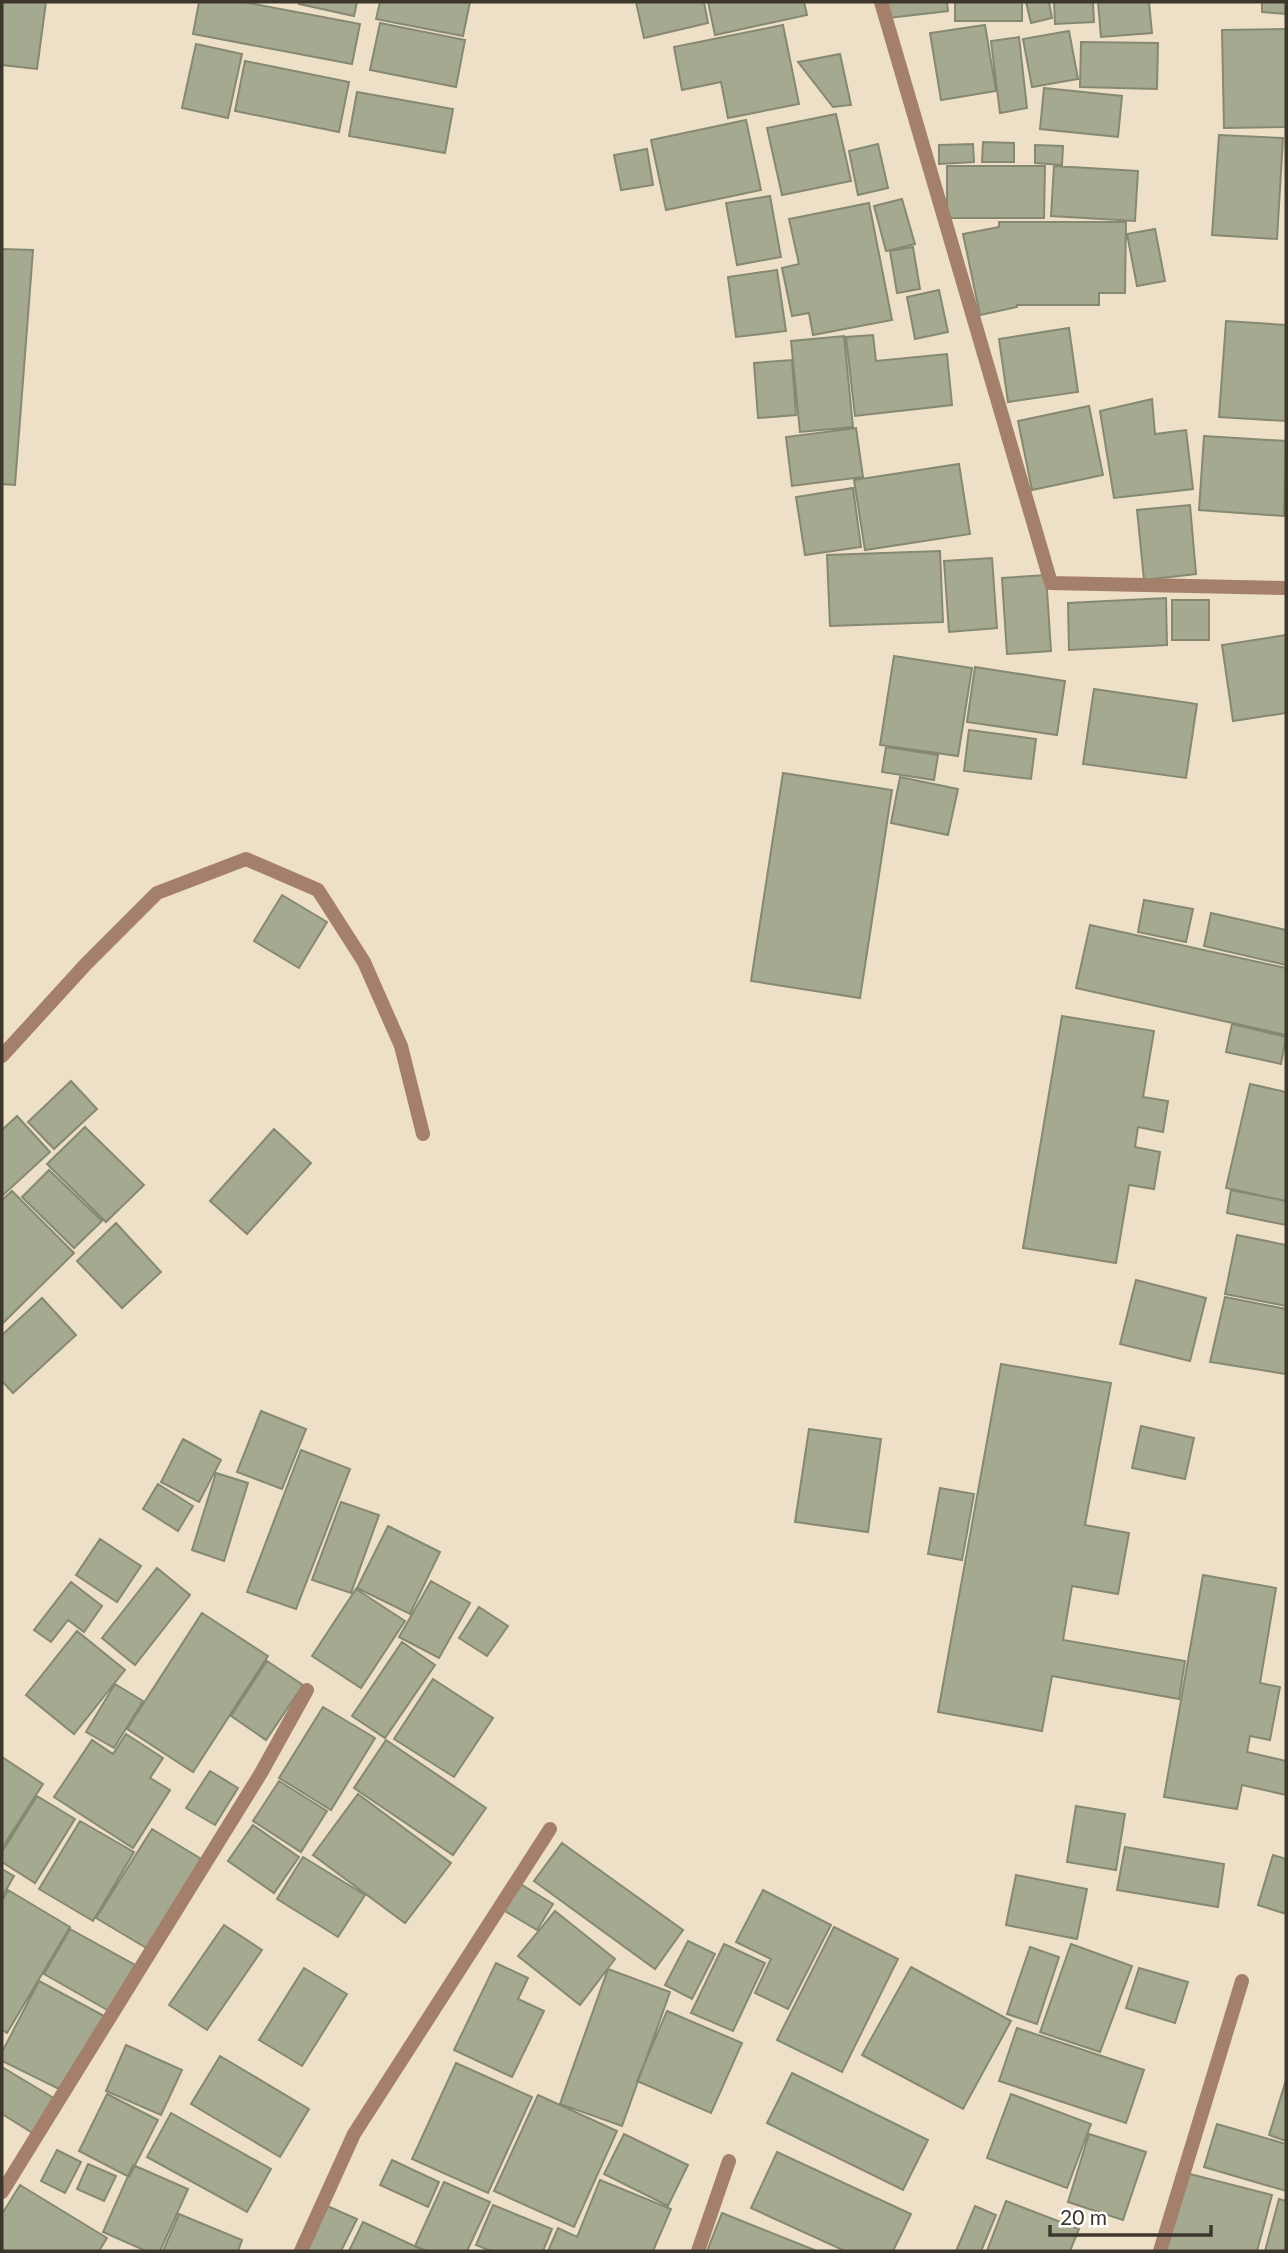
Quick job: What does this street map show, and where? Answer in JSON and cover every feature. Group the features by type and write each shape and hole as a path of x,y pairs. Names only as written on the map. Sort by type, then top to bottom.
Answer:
{"street":[{"path":"881,2 1051,583 1286,588"},
{"path":"2,1056 86,964 157,893 246,859 318,890 364,962 401,1046 423,1134"},
{"path":"2,2192 261,1773 307,1690"},
{"path":"301,2251 354,2134 550,1829"},
{"path":"1160,2251 1242,1980"},
{"path":"698,2251 729,2161"}],"building":[{"path":"2,2 46,2 37,69 2,65"},
{"path":"199,2 244,2 360,24 352,64 193,34"},
{"path":"357,2 354,16 299,4"},
{"path":"380,2 470,2 463,36 376,19"},
{"path":"636,2 704,2 708,23 644,38"},
{"path":"708,2 804,2 807,15 715,35"},
{"path":"887,2 947,2 948,11 889,18"},
{"path":"955,2 1022,2 1022,21 955,21"},
{"path":"1026,2 1049,2 1052,18 1031,23"},
{"path":"1054,2 1093,2 1094,22 1055,24"},
{"path":"1098,2 1149,2 1152,33 1101,37"},
{"path":"1262,2 1286,2 1286,14 1262,12"},
{"path":"380,23 465,40 456,87 370,70"},
{"path":"783,25 799,104 728,118 721,82 682,90 674,47"},
{"path":"985,25 996,91 941,100 930,33"},
{"path":"1286,29 1286,127 1224,128 1222,30"},
{"path":"1069,31 1078,79 1032,87 1023,39"},
{"path":"1019,37 1027,108 1000,113 991,41"},
{"path":"1081,42 1158,43 1157,89 1080,87"},
{"path":"196,44 242,54 228,118 182,108"},
{"path":"840,54 851,105 833,107 798,62"},
{"path":"245,61 349,82 339,132 235,111"},
{"path":"1044,88 1122,96 1118,137 1040,129"},
{"path":"357,92 453,109 445,153 349,136"},
{"path":"836,114 851,181 782,195 767,128"},
{"path":"746,120 761,190 666,210 651,140"},
{"path":"1219,135 1283,138 1277,239 1212,235"},
{"path":"983,142 1014,143 1014,162 982,162"},
{"path":"878,144 888,188 858,195 849,151"},
{"path":"973,144 974,162 939,164 939,145"},
{"path":"1035,145 1063,146 1062,165 1035,163"},
{"path":"647,149 653,185 621,190 614,155"},
{"path":"947,166 1045,166 1044,218 947,218"},
{"path":"1054,166 1138,171 1135,221 1051,216"},
{"path":"770,196 781,257 737,265 726,203"},
{"path":"902,199 915,244 886,251 874,206"},
{"path":"869,203 892,320 813,335 809,313 792,316 782,268 799,264 789,219"},
{"path":"999,222 1126,222 1125,293 1099,293 1099,305 1017,305 980,315 963,234 999,227"},
{"path":"1155,229 1165,281 1137,286 1127,234"},
{"path":"913,247 920,289 897,293 890,251"},
{"path":"2,249 33,250 15,485 2,484"},
{"path":"777,270 786,331 736,337 728,277"},
{"path":"939,290 948,332 915,339 907,297"},
{"path":"1226,321 1286,325 1286,421 1219,417"},
{"path":"1069,328 1078,392 1008,402 999,339"},
{"path":"873,335 876,361 947,354 952,405 855,416 846,337"},
{"path":"844,336 853,427 800,432 791,341"},
{"path":"792,360 796,415 758,418 754,363"},
{"path":"1152,399 1155,434 1186,430 1193,489 1114,498 1100,411"},
{"path":"1089,406 1103,475 1032,490 1018,421"},
{"path":"856,428 863,477 792,486 786,437"},
{"path":"1204,436 1286,441 1284,516 1199,510"},
{"path":"959,464 970,534 865,550 854,480"},
{"path":"853,488 861,547 805,555 796,497"},
{"path":"1190,505 1196,574 1144,580 1137,510"},
{"path":"940,551 943,622 830,626 827,555"},
{"path":"992,558 997,628 949,632 944,561"},
{"path":"1046,575 1051,651 1007,654 1002,578"},
{"path":"1166,598 1167,645 1069,650 1068,603"},
{"path":"1172,600 1209,600 1209,640 1172,640"},
{"path":"1286,635 1286,713 1233,721 1222,645"},
{"path":"894,656 972,668 958,756 880,745"},
{"path":"975,667 1065,681 1057,735 967,722"},
{"path":"1094,689 1197,704 1186,778 1083,764"},
{"path":"969,730 1036,739 1031,779 964,771"},
{"path":"886,747 938,755 934,780 882,772"},
{"path":"783,773 892,790 860,998 751,981"},
{"path":"900,777 958,789 948,835 891,823"},
{"path":"282,895 327,922 299,968 254,941"},
{"path":"1144,900 1193,909 1186,942 1138,932"},
{"path":"1211,913 1286,930 1286,965 1204,946"},
{"path":"1090,925 1286,968 1286,1035 1076,988"},
{"path":"1062,1016 1154,1031 1143,1097 1168,1101 1163,1132 1138,1127 1135,1147 1160,1152 1154,1189 1129,1185 1116,1263 1023,1248"},
{"path":"1232,1024 1286,1037 1281,1064 1226,1052"},
{"path":"71,1081 97,1109 54,1149 28,1122"},
{"path":"1250,1084 1286,1092 1286,1201 1226,1188"},
{"path":"17,1116 50,1152 2,1196 2,1130"},
{"path":"85,1127 144,1185 106,1222 47,1164"},
{"path":"274,1129 311,1163 247,1234 210,1201"},
{"path":"49,1170 102,1221 74,1248 22,1197"},
{"path":"1231,1190 1286,1201 1286,1225 1227,1213"},
{"path":"12,1191 74,1253 2,1324 2,1200"},
{"path":"116,1223 161,1272 122,1308 77,1261"},
{"path":"1237,1235 1286,1245 1286,1306 1225,1294"},
{"path":"1136,1280 1206,1298 1190,1361 1120,1344"},
{"path":"1225,1297 1286,1309 1286,1374 1210,1362"},
{"path":"42,1298 76,1335 13,1393 2,1381 2,1335"},
{"path":"1001,1364 1111,1383 1085,1525 1129,1533 1118,1594 1072,1586 1063,1640 1185,1661 1179,1699 1052,1676 1042,1731 938,1712"},
{"path":"261,1411 306,1429 282,1489 237,1472"},
{"path":"1141,1426 1194,1438 1185,1479 1132,1468"},
{"path":"809,1429 881,1439 868,1532 795,1522"},
{"path":"183,1439 221,1460 199,1502 161,1482"},
{"path":"301,1450 350,1469 296,1609 247,1592"},
{"path":"216,1473 248,1483 224,1561 192,1550"},
{"path":"158,1484 193,1506 178,1531 143,1509"},
{"path":"940,1488 974,1494 962,1560 928,1554"},
{"path":"341,1502 379,1515 351,1593 312,1580"},
{"path":"388,1526 440,1552 410,1614 357,1588"},
{"path":"100,1539 141,1566 117,1602 76,1575"},
{"path":"157,1568 190,1595 135,1665 102,1638"},
{"path":"1203,1575 1276,1588 1260,1683 1280,1687 1270,1740 1250,1736 1247,1752 1286,1761 1286,1795 1242,1785 1237,1809 1164,1797"},
{"path":"431,1581 470,1603 439,1658 399,1637"},
{"path":"71,1582 102,1606 84,1632 68,1620 51,1642 34,1630"},
{"path":"356,1589 405,1621 361,1688 312,1656"},
{"path":"479,1607 508,1626 487,1656 459,1638"},
{"path":"202,1613 268,1656 193,1772 127,1729"},
{"path":"77,1631 125,1670 74,1734 26,1695"},
{"path":"402,1642 435,1665 385,1738 352,1716"},
{"path":"267,1661 303,1685 266,1740 231,1716"},
{"path":"433,1679 493,1718 454,1777 394,1739"},
{"path":"115,1684 143,1701 114,1748 86,1732"},
{"path":"323,1707 375,1738 331,1810 279,1778"},
{"path":"126,1734 163,1758 150,1778 170,1790 133,1848 54,1797 92,1740 113,1754"},
{"path":"386,1740 486,1808 453,1855 354,1788"},
{"path":"2,1757 43,1784 2,1848"},
{"path":"210,1771 238,1788 215,1825 186,1808"},
{"path":"279,1781 327,1811 301,1852 253,1821"},
{"path":"358,1794 451,1863 405,1923 313,1855"},
{"path":"37,1796 75,1819 35,1883 2,1862 2,1852"},
{"path":"1076,1806 1125,1814 1116,1870 1067,1862"},
{"path":"80,1821 134,1852 93,1921 39,1889"},
{"path":"253,1825 299,1857 274,1893 228,1861"},
{"path":"152,1829 203,1860 148,1949 96,1918"},
{"path":"562,1843 683,1930 655,1969 534,1881"},
{"path":"1125,1847 1224,1864 1218,1907 1117,1890"},
{"path":"1273,1855 1286,1859 1286,1914 1258,1905"},
{"path":"303,1857 365,1895 338,1937 277,1899"},
{"path":"2,1869 14,1876 2,1897"},
{"path":"1016,1875 1087,1889 1077,1939 1006,1925"},
{"path":"519,1883 553,1904 537,1930 503,1910"},
{"path":"8,1890 70,1927 7,2033 2,2030 2,1901"},
{"path":"763,1890 831,1925 788,2009 755,1993 771,1959 736,1942"},
{"path":"555,1911 615,1959 580,2005 518,1956"},
{"path":"224,1925 262,1950 207,2030 169,2005"},
{"path":"834,1927 898,1959 842,2072 777,2040"},
{"path":"70,1929 135,1965 109,2011 44,1974"},
{"path":"688,1941 715,1954 692,1999 665,1985"},
{"path":"724,1944 765,1963 733,2031 691,2013"},
{"path":"1071,1944 1132,1966 1100,2052 1040,2032"},
{"path":"1030,1947 1059,1957 1037,2024 1007,2014"},
{"path":"496,1963 528,1978 518,1999 544,2011 512,2077 454,2050"},
{"path":"911,1967 1011,2021 963,2109 862,2055"},
{"path":"304,1968 347,1994 302,2066 259,2040"},
{"path":"1139,1968 1188,1982 1175,2023 1126,2008"},
{"path":"608,1969 670,1992 622,2126 560,2104"},
{"path":"39,1981 104,2016 61,2090 2,2061 2,2052"},
{"path":"667,2011 742,2043 711,2113 637,2081"},
{"path":"1017,2028 1144,2070 1126,2123 999,2081"},
{"path":"126,2045 182,2070 161,2115 106,2091"},
{"path":"220,2056 309,2109 280,2157 191,2104"},
{"path":"456,2063 532,2097 488,2193 412,2159"},
{"path":"2,2067 57,2100 36,2135 2,2114"},
{"path":"792,2073 928,2140 903,2190 767,2123"},
{"path":"1286,2080 1286,2141 1269,2135"},
{"path":"107,2094 158,2120 129,2177 79,2151"},
{"path":"1011,2094 1091,2124 1067,2188 987,2158"},
{"path":"538,2095 617,2131 574,2227 494,2191"},
{"path":"171,2113 271,2169 247,2212 147,2157"},
{"path":"1217,2124 1286,2144 1286,2191 1204,2167"},
{"path":"624,2134 688,2165 668,2206 604,2174"},
{"path":"1089,2134 1146,2152 1123,2220 1068,2202"},
{"path":"57,2150 81,2162 65,2193 41,2181"},
{"path":"777,2152 911,2214 893,2251 845,2251 751,2208"},
{"path":"392,2160 439,2182 428,2207 380,2185"},
{"path":"88,2164 116,2176 104,2201 77,2189"},
{"path":"133,2165 188,2189 160,2251 146,2251 103,2232"},
{"path":"1186,2173 1272,2195 1257,2251 1165,2251"},
{"path":"600,2180 671,2209 653,2251 548,2251 558,2228 577,2237"},
{"path":"444,2182 490,2202 467,2251 427,2251 415,2246"},
{"path":"20,2185 107,2238 99,2251 2,2251 2,2214"},
{"path":"1279,2199 1286,2201 1286,2251 1265,2251"},
{"path":"1006,2201 1079,2229 1070,2251 987,2251"},
{"path":"325,2205 357,2219 341,2251 304,2251"},
{"path":"493,2205 552,2229 543,2251 491,2251 476,2245"},
{"path":"975,2206 996,2215 981,2251 956,2251"},
{"path":"722,2213 817,2251 707,2251"},
{"path":"179,2214 242,2240 238,2251 163,2251"},
{"path":"363,2222 425,2251 349,2251"}]}
